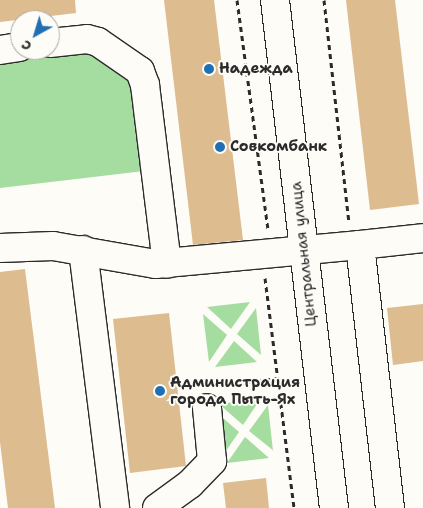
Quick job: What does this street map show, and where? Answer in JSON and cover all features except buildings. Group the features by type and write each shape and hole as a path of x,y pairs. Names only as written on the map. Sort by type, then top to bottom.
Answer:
{"main road":[{"name":"Центральная улица","path":"275,0 334,508"},
{"path":"60,42 87,39 98,42 140,71 145,85 167,264"},
{"path":"0,248 53,246 167,264 304,252 423,238"},
{"path":"360,245 390,508"},
{"path":"83,250 115,508"},
{"path":"157,508 192,496 212,461 207,408"}],"path":[{"path":"207,408 203,388 278,378"}],"green space":[{"path":"88,49 132,81 144,171 0,188 0,61 60,60 60,53"},
{"path":"250,302 231,329 207,307"},
{"path":"256,308 261,355 237,334"},
{"path":"203,314 227,335 209,362"},
{"path":"234,341 257,362 215,367"},
{"path":"261,398 243,425 219,404"},
{"path":"268,405 273,450 249,431"},
{"path":"215,411 239,432 221,458"},
{"path":"245,437 269,458 227,463"}],"place":[{"name":"Надежда","path":"209,69"},
{"name":"Совкомбанк","path":"220,147"},
{"name":"Администрация города Пыть-Ях","path":"160,391"}]}
